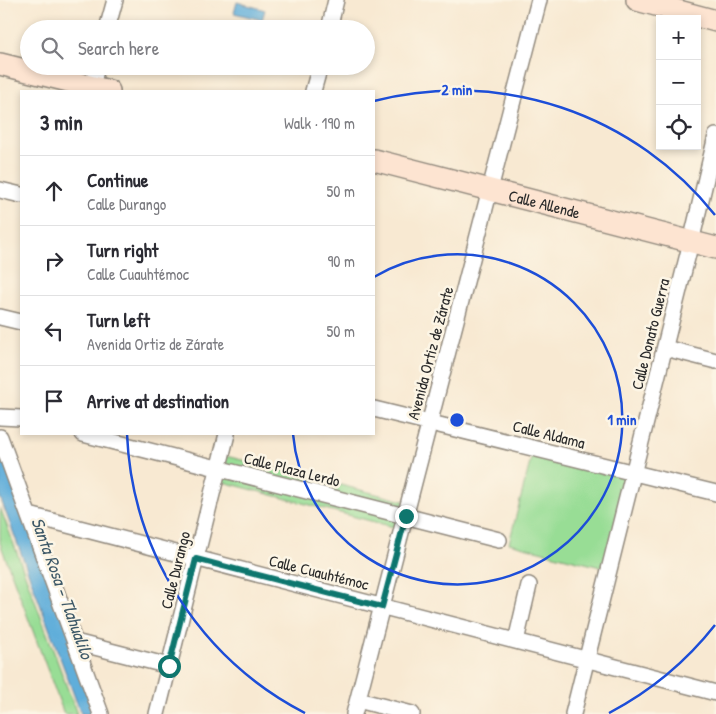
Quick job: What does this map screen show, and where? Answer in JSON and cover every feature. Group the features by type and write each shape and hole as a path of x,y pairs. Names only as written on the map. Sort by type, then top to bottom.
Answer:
{"main road":[{"path":"637,0 716,20"},
{"path":"0,64 20,69"},
{"path":"44,75 100,89"},
{"name":"Calle Allende","path":"375,160 716,248"}],"street":[{"path":"109,20 115,0"},
{"path":"331,20 336,0"},
{"name":"Avenida Ortiz de Zárate","path":"356,707 539,0"},
{"path":"98,75 100,89"},
{"path":"313,90 317,75"},
{"name":"Calle Donato Guerra","path":"573,714 716,136"},
{"path":"0,190 20,195"},
{"path":"0,317 20,322"},
{"path":"664,348 716,361"},
{"name":"Calle Aldama","path":"375,409 716,493"},
{"path":"0,417 20,418"},
{"name":"Calle Plaza Lerdo","path":"87,435 499,540"},
{"name":"Calle Durango","path":"157,714 227,435"},
{"path":"0,437 101,714"},
{"name":"Calle Cuauhtémoc","path":"29,515 716,693"},
{"path":"516,641 529,585"},
{"path":"75,642 169,666"},
{"path":"356,707 412,714"}],"green space":[{"path":"533,451 628,476 604,568 509,543"},
{"path":"226,456 404,501 397,528 219,481"},
{"path":"0,507 77,714 64,714 0,543"}],"water":[{"path":"237,2 265,10 262,20 234,13"},
{"path":"0,446 100,714 81,714 0,497"}],"route":[{"path":"169,666 196,559 382,607 406,516"}],"water label":[{"name":"Santa Rosa - Tlahualilo","path":"62,588"}]}
